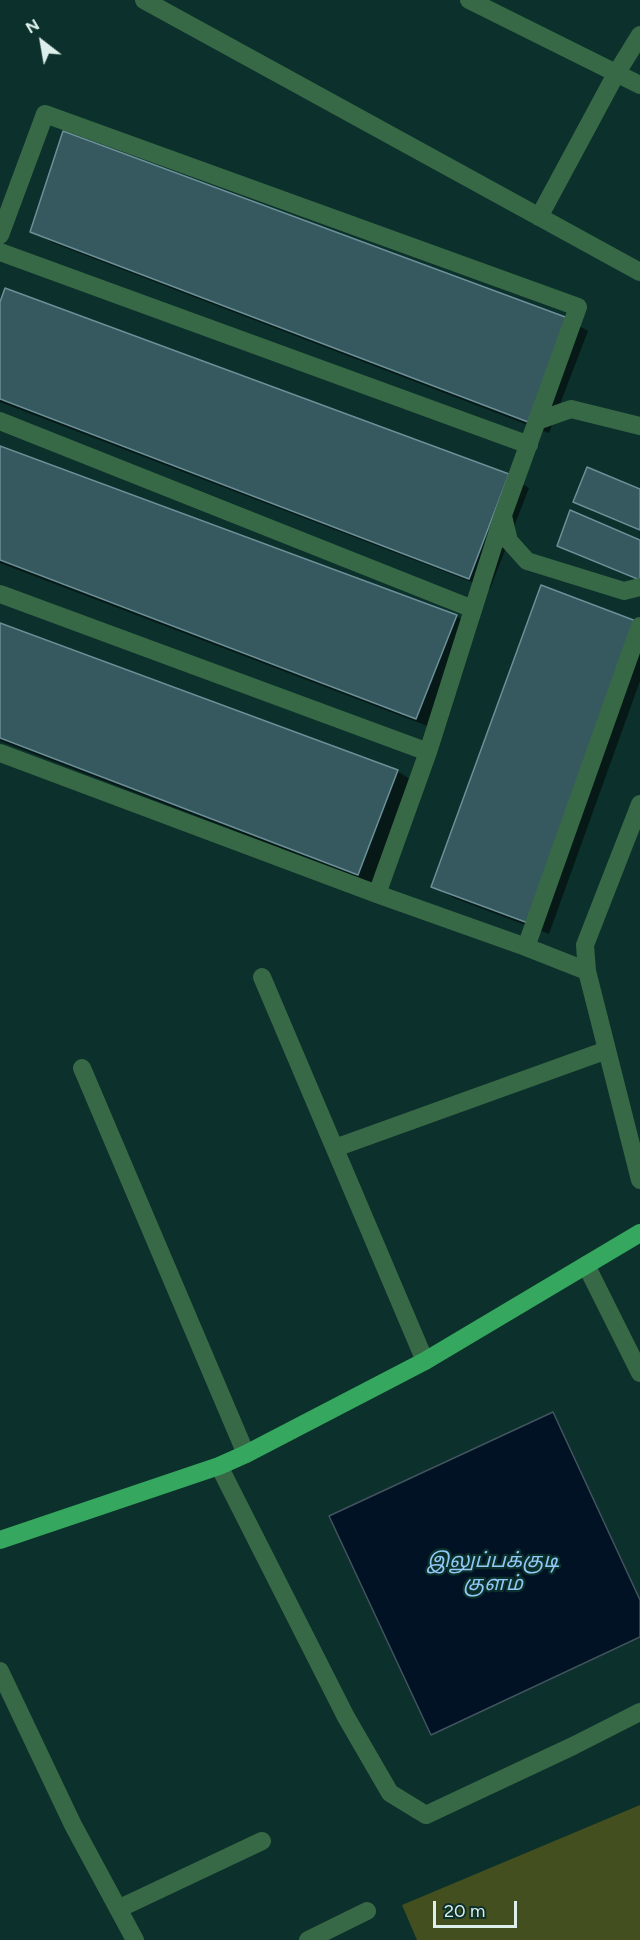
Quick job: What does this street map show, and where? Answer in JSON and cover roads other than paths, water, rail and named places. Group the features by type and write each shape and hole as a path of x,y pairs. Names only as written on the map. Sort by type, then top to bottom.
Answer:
{"main road":[{"path":"0,1540 219,1466 246,1454 425,1361 640,1233"}],"street":[{"path":"144,0 640,272"},
{"path":"469,0 640,85"},
{"path":"539,217 616,74 640,35"},
{"path":"0,235 45,114 578,308 503,515 428,752 377,894"},
{"path":"0,252 529,445"},
{"path":"537,421 571,409 640,426"},
{"path":"0,421 473,609"},
{"path":"503,515 509,541 527,561 624,591 640,587"},
{"path":"0,594 428,752"},
{"path":"526,946 640,626"},
{"path":"0,753 377,894 526,946 587,971"},
{"path":"640,804 585,945 587,971 640,1180"},
{"path":"262,977 425,1361"},
{"path":"335,1148 607,1050"},
{"path":"82,1068 246,1454"},
{"path":"586,1265 640,1373"},
{"path":"219,1466 346,1717 390,1793 426,1815 640,1712"},
{"path":"0,1671 73,1825 135,1940"},
{"path":"118,1909 262,1841"},
{"path":"308,1940 367,1911"}],"water":[{"name":"இலுப்பக்குடி குளம்","path":"553,1412 640,1600 640,1637 431,1735 329,1516"}]}
